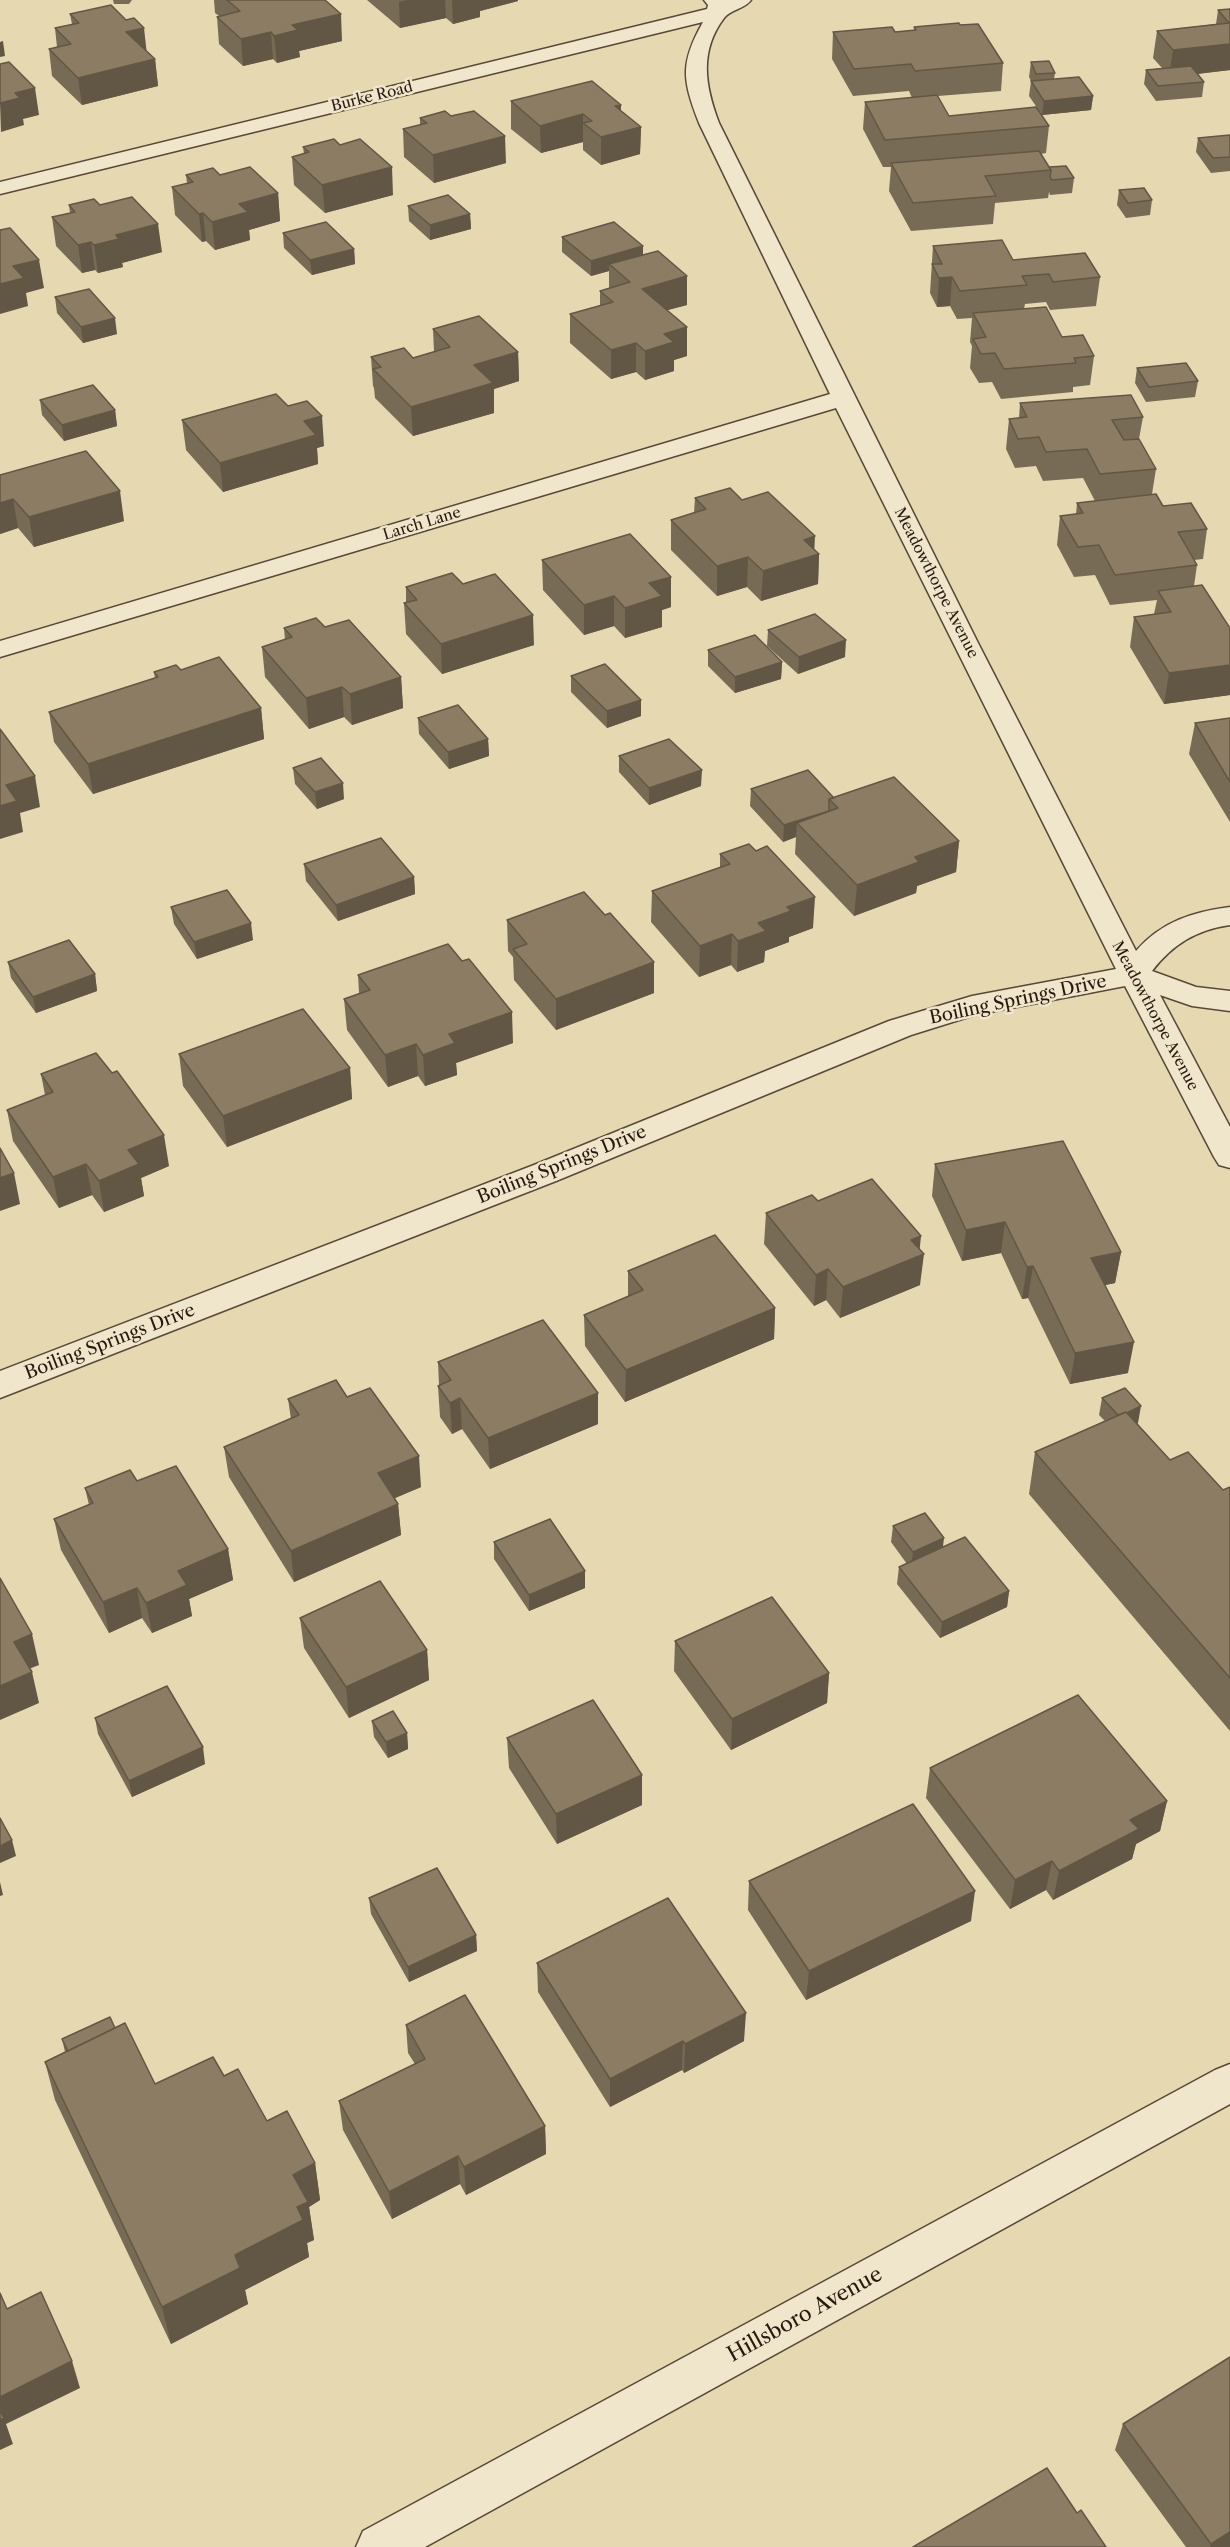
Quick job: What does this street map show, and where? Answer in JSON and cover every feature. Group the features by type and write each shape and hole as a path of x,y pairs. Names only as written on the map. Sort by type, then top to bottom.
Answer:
{"street":[{"name":"Burke Road","path":"0,188 741,0"},
{"name":"Meadowthorpe Avenue","path":"716,6 694,63 695,86 709,123 843,398 1133,975 1230,1157"},
{"name":"Larch Lane","path":"0,649 843,398"},
{"path":"1230,916 1192,924 1167,935 1151,950 1133,975 1192,996 1230,1001"},
{"name":"Boiling Springs Drive","path":"0,1385 545,1173 900,1028 972,1006 1133,975"},
{"name":"Hillsboro Avenue","path":"379,2547 1230,2083"}],"building":[{"path":"227,0 325,0 341,14 292,25 298,30 274,36 271,32 241,39 217,17 240,11"},
{"path":"111,5 126,20 134,18 144,28 126,32 155,59 78,78 49,49 71,44 55,28 79,23 70,14"},
{"path":"1230,9 1230,44 1173,50 1157,31 1229,23 1218,10"},
{"path":"959,23 960,25 978,24 1003,63 915,71 911,64 854,69 833,32 892,27 895,32 916,30 914,27"},
{"path":"1049,61 1055,73 1036,74 1031,62"},
{"path":"9,62 35,88 15,93 20,98 0,103 0,64"},
{"path":"1191,66 1204,82 1158,86 1146,70"},
{"path":"1079,77 1093,96 1044,101 1031,81"},
{"path":"592,81 621,105 615,106 641,127 601,137 583,123 592,121 583,114 540,126 511,101"},
{"path":"937,95 949,116 1036,107 1049,126 885,140 865,102"},
{"path":"445,111 451,116 474,111 505,136 433,155 403,129 427,123 420,118"},
{"path":"1230,135 1230,157 1213,158 1198,138"},
{"path":"334,139 340,145 360,139 392,167 322,185 292,157 309,152 303,147"},
{"path":"1039,151 1051,170 985,176 996,196 913,203 891,163"},
{"path":"1066,166 1074,178 1052,180 1049,167"},
{"path":"250,167 278,193 239,204 248,212 212,222 203,213 199,214 172,187 193,182 186,175 213,168 220,175"},
{"path":"1144,188 1152,200 1128,203 1119,190"},
{"path":"448,195 470,214 430,225 408,206"},
{"path":"132,197 158,224 116,235 119,239 94,245 91,242 78,245 52,217 75,212 69,205 94,199 100,205"},
{"path":"326,222 354,249 310,260 283,233"},
{"path":"614,222 643,246 591,261 562,237"},
{"path":"10,228 39,260 13,266 24,278 0,284 0,230"},
{"path":"1002,240 1013,260 1085,253 1100,277 1053,282 1049,274 1022,276 1027,285 960,291 952,277 939,278 932,264 942,264 933,246"},
{"path":"658,251 687,276 642,289 687,327 664,334 674,342 645,351 636,343 611,350 570,314 613,302 600,291 630,282 609,264"},
{"path":"89,289 115,318 81,327 55,297"},
{"path":"1046,307 1062,337 1083,335 1094,356 1074,358 1076,363 1004,369 995,353 981,354 973,339 986,337 973,313"},
{"path":"479,316 518,352 474,365 493,383 411,407 373,369 381,367 371,357 404,348 413,358 450,347 433,329"},
{"path":"1186,363 1198,381 1149,387 1137,368"},
{"path":"93,385 115,410 62,425 40,400"},
{"path":"276,394 288,406 307,401 322,416 304,421 316,435 220,463 182,420"},
{"path":"1131,395 1143,417 1112,420 1124,440 1139,439 1156,469 1100,474 1087,449 1046,452 1039,437 1018,439 1009,419 1027,417 1020,403"},
{"path":"86,451 120,491 29,517 13,499 0,503 0,475"},
{"path":"730,488 742,500 768,492 815,536 804,540 819,554 763,571 748,557 717,566 671,520 706,509 695,498"},
{"path":"1156,494 1163,506 1191,503 1207,529 1178,532 1197,565 1115,575 1099,545 1078,547 1060,516 1083,513 1077,503"},
{"path":"630,534 671,577 649,583 662,596 625,608 614,596 584,605 542,560"},
{"path":"452,573 463,584 495,574 533,615 441,644 404,603 417,600 406,587"},
{"path":"1202,585 1230,628 1230,665 1169,673 1134,617 1171,612 1158,591"},
{"path":"815,614 846,640 799,657 768,630"},
{"path":"316,618 325,627 349,620 401,677 350,694 342,687 306,698 262,647 292,637 284,628"},
{"path":"755,635 782,662 735,677 708,650"},
{"path":"219,657 261,708 88,764 49,712 158,677 154,672 176,665 181,670"},
{"path":"605,664 641,700 607,711 571,676"},
{"path":"458,705 488,739 448,752 418,718"},
{"path":"1230,718 1230,782 1195,723"},
{"path":"0,729 35,776 6,785 17,801 0,806"},
{"path":"669,739 702,770 649,788 619,756"},
{"path":"321,758 343,783 315,792 293,768"},
{"path":"808,770 834,798 829,799 829,811 784,825 751,789"},
{"path":"894,777 959,841 915,857 919,862 857,885 797,823 838,808 829,799"},
{"path":"381,838 414,877 336,905 304,864"},
{"path":"749,844 756,851 767,846 815,897 787,907 791,911 758,923 766,931 738,941 732,934 700,946 652,891 730,864 720,854"},
{"path":"227,890 251,923 194,942 171,907"},
{"path":"584,892 605,915 610,913 654,962 556,999 513,949 527,944 507,920"},
{"path":"69,940 95,974 33,997 8,962"},
{"path":"448,944 462,961 469,959 512,1012 449,1034 455,1043 423,1055 416,1044 385,1055 344,999 370,990 358,975"},
{"path":"303,1009 350,1068 223,1116 179,1054"},
{"path":"96,1053 112,1073 117,1071 164,1135 128,1150 139,1164 99,1181 86,1164 53,1177 7,1110 53,1092 41,1074"},
{"path":"1063,1141 1121,1252 1091,1258 1134,1342 1075,1353 1033,1266 1027,1267 1005,1222 966,1230 935,1164"},
{"path":"0,1148 14,1173 0,1178"},
{"path":"872,1179 921,1236 911,1240 924,1254 843,1287 828,1269 816,1275 766,1213 812,1195 818,1201"},
{"path":"715,1235 775,1308 626,1370 584,1315 643,1290 628,1271"},
{"path":"543,1320 598,1393 488,1438 460,1398 450,1403 438,1386 451,1380 438,1362"},
{"path":"336,1380 347,1397 370,1388 419,1456 378,1473 398,1504 291,1551 224,1447 299,1415 288,1399"},
{"path":"1125,1388 1141,1406 1118,1415 1102,1398"},
{"path":"1126,1412 1170,1460 1188,1452 1223,1490 1230,1487 1230,1678 1035,1452"},
{"path":"176,1466 228,1549 178,1571 187,1585 146,1603 137,1588 103,1602 54,1519 93,1503 85,1488 130,1470 137,1481"},
{"path":"925,1513 944,1538 913,1552 893,1526"},
{"path":"550,1519 585,1571 529,1595 494,1542"},
{"path":"965,1537 1009,1591 942,1622 899,1567"},
{"path":"0,1578 32,1634 14,1642 32,1672 0,1686"},
{"path":"380,1581 427,1650 346,1687 300,1618"},
{"path":"772,1597 829,1673 732,1719 675,1641"},
{"path":"167,1686 203,1747 129,1781 95,1718"},
{"path":"1078,1695 1167,1801 1130,1820 1139,1829 1059,1871 1052,1861 1015,1880 930,1768"},
{"path":"593,1700 642,1775 556,1814 507,1738"},
{"path":"393,1711 407,1733 386,1742 372,1721"},
{"path":"913,1804 975,1891 809,1971 749,1881"},
{"path":"0,1818 12,1840 0,1846"},
{"path":"437,1868 476,1935 408,1967 369,1898"},
{"path":"668,1898 746,2013 685,2044 683,2041 610,2079 537,1963"},
{"path":"465,1995 545,2126 464,2167 458,2156 389,2192 339,2101 425,2059 406,2025"},
{"path":"110,2017 115,2028 68,2051 62,2039"},
{"path":"125,2023 155,2084 213,2057 224,2076 238,2069 267,2121 287,2111 315,2163 293,2175 308,2202 297,2207 303,2220 235,2255 240,2268 162,2307 45,2062"},
{"path":"41,2292 72,2361 0,2397 0,2293 7,2309"},
{"path":"1230,2357 1230,2532 1211,2544 1123,2424"},
{"path":"1047,2468 1077,2513 1081,2510 1106,2547 913,2547"}]}
